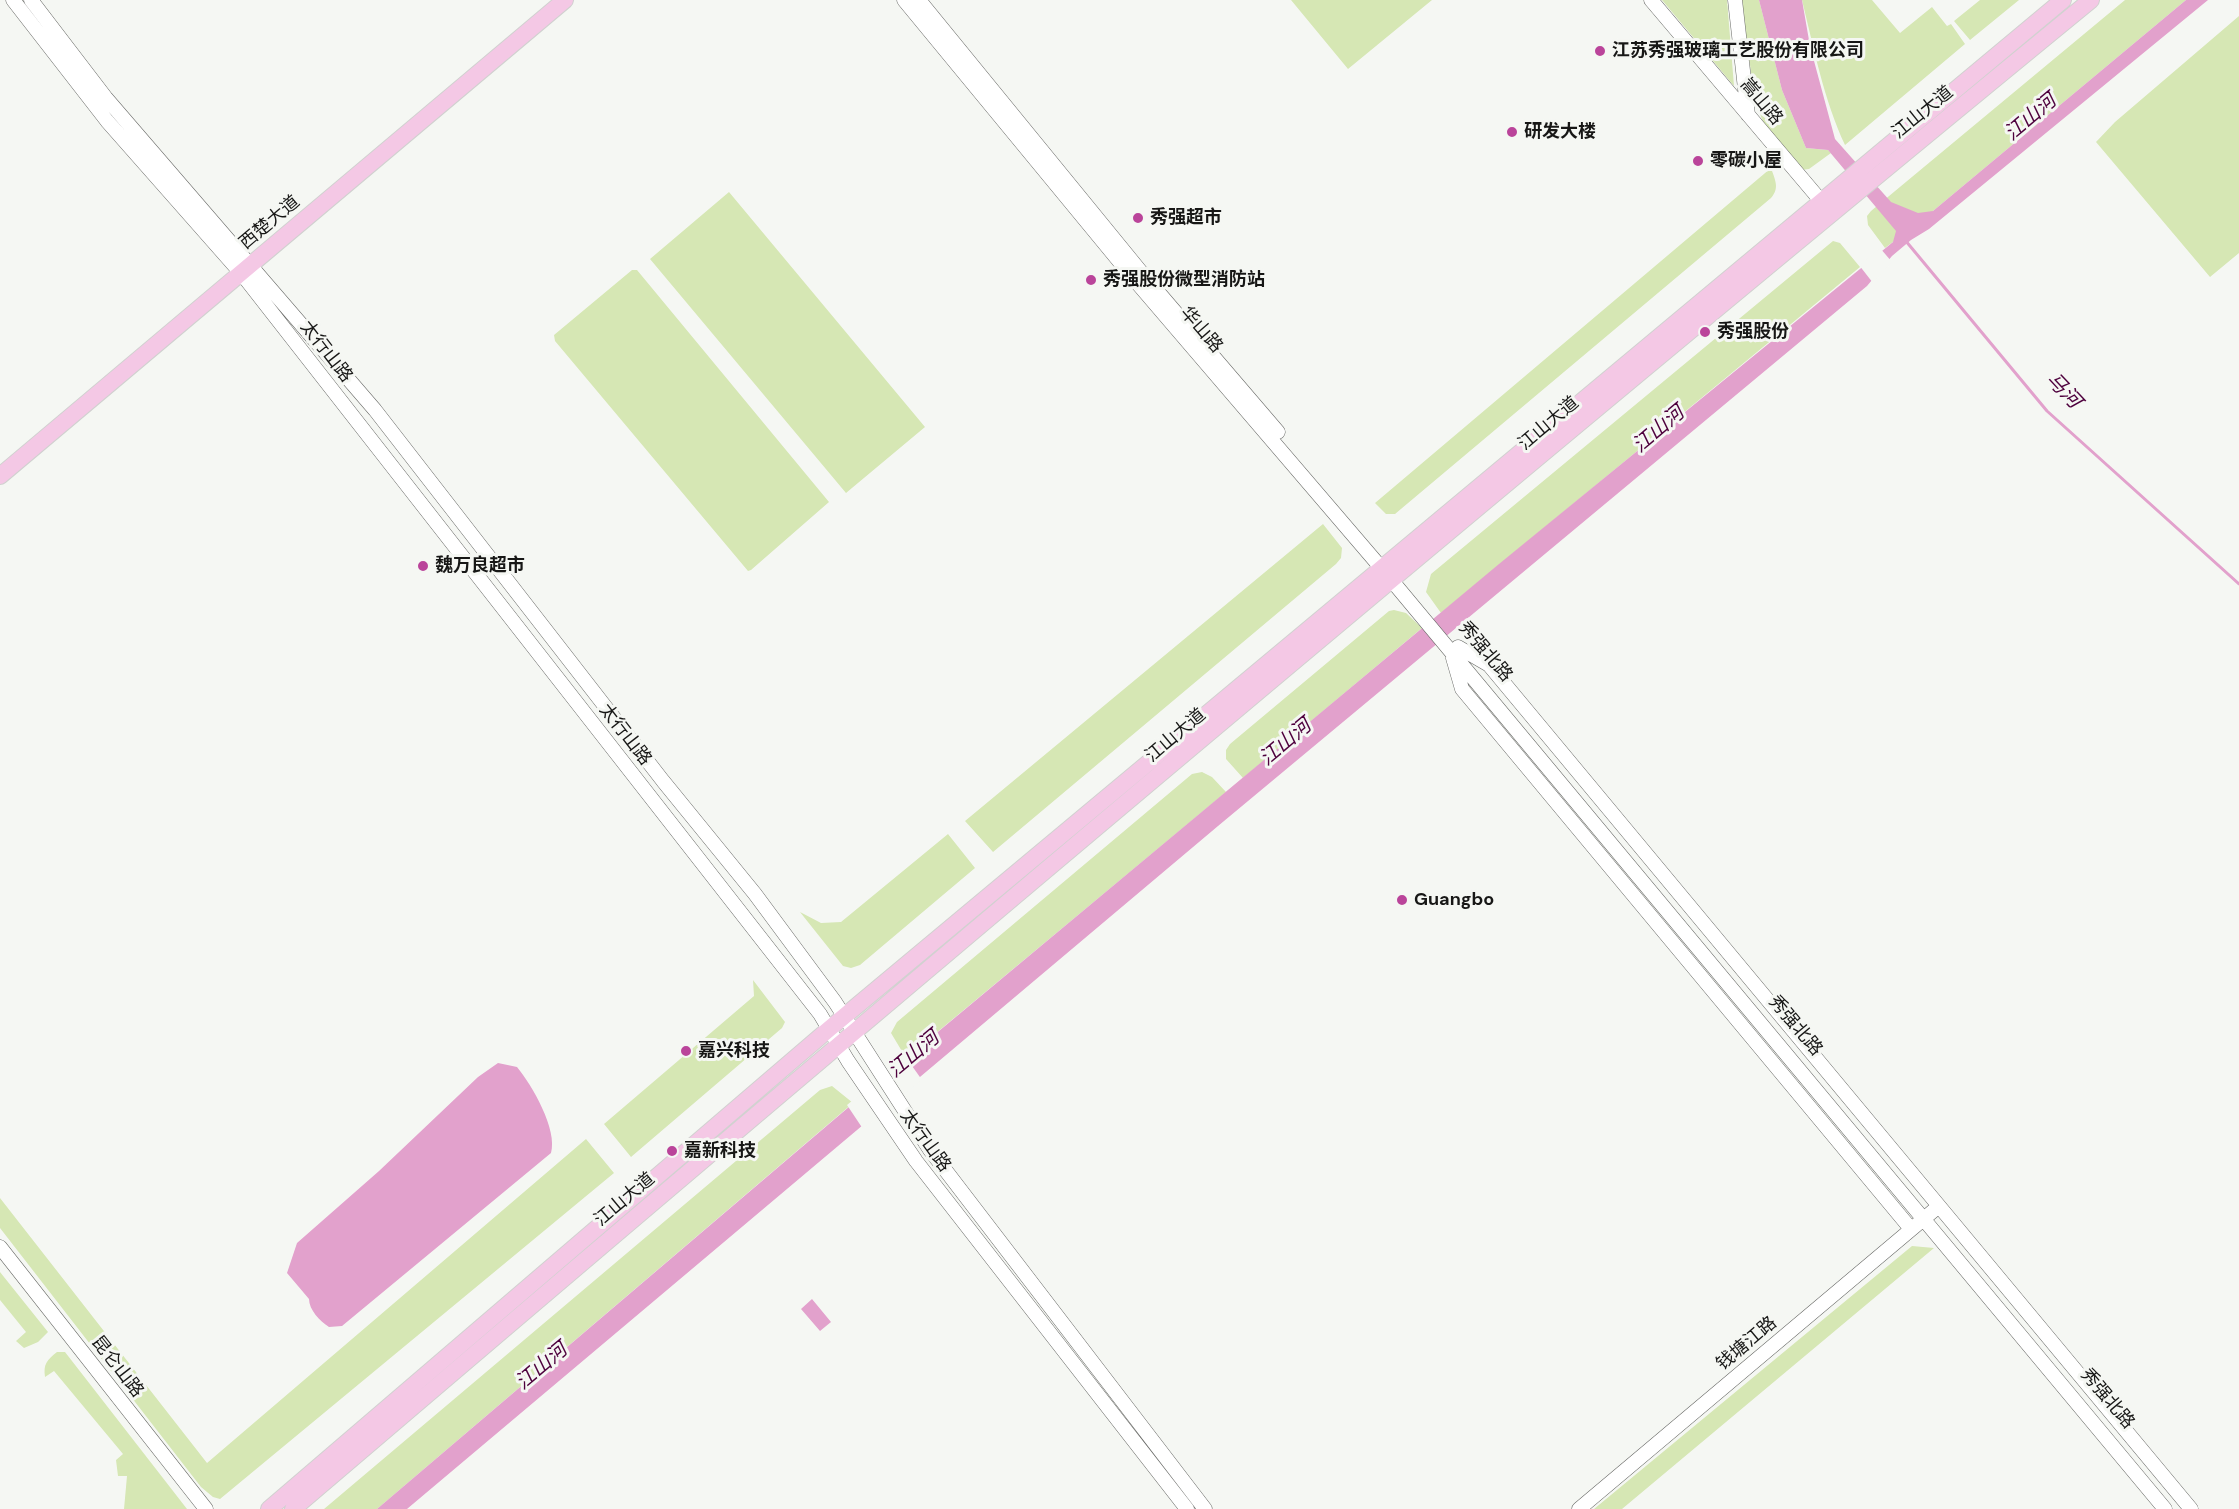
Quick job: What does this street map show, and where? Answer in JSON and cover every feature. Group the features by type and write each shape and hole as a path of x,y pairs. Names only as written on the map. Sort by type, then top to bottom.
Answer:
{"main road":[{"name":"西楚大道","path":"0,476 565,0"},
{"name":"江山大道","path":"293,1509 1391,573 1821,201 2063,0"},
{"name":"江山大道","path":"269,1509 844,1016 1391,573 2091,0"}],"street":[{"name":"太行山路","path":"13,0 106,121 375,410 754,894 844,1016 930,1150 1205,1509"},
{"name":"太行山路","path":"31,0 106,98 246,269 820,1014 916,1161 1187,1509"},
{"name":"华山路","path":"904,0 1133,278 1391,573"},
{"name":"华山路","path":"919,0 1391,573"},
{"name":"嵩山路","path":"1651,0 1821,201"},
{"path":"1735,0 1748,115"},
{"name":"秀强北路","path":"1391,573 2166,1509"},
{"path":"1453,649 1462,689 1925,1217 2191,1509"},
{"name":"秀强北路","path":"1925,1217 2176,1509"},
{"name":"钱塘江路","path":"1579,1509 1925,1217"},
{"name":"昆仑山路","path":"0,1247 206,1509"}],"green space":[{"path":"1291,0 1432,0 1348,69"},
{"path":"1662,0 1727,0 1734,86"},
{"path":"1741,0 1759,0 1782,90 1806,148 1828,150 1831,153 1809,169 1801,170 1765,127 1755,101"},
{"path":"1802,0 1872,0 1900,33 1932,7 1947,26 1951,24 1965,44 1845,145 1825,92"},
{"path":"1980,0 2019,0 1970,40 1954,21"},
{"path":"2125,0 2186,0 1933,211 1885,248 1868,225 1867,216 1871,211"},
{"path":"2239,16 2239,253 2210,277 2096,142 2115,122"},
{"path":"1771,168 1776,187 1771,198 1395,514 1386,514 1375,503"},
{"path":"729,192 925,427 846,493 650,259"},
{"path":"1833,241 1840,243 1860,267 1441,613 1426,592 1431,574"},
{"path":"632,270 637,270 829,502 751,570 748,571 555,341 554,335"},
{"path":"1323,524 1342,548 1341,558 1336,564 993,852 965,821"},
{"path":"1389,611 1406,613 1422,628 1243,778 1226,759 1226,750 1230,744"},
{"path":"1202,772 1212,777 1226,792 906,1058 891,1033 897,1022 1192,774"},
{"path":"948,834 975,868 860,965 851,968 843,966 800,912 821,923 841,922"},
{"path":"753,980 785,1022 782,1028 631,1157 604,1124 754,996"},
{"path":"832,1086 853,1103 377,1509 324,1509 820,1090"},
{"path":"586,1139 614,1173 220,1499 213,1497 201,1487 0,1228 0,1198 207,1463"},
{"path":"1912,1246 1934,1248 1622,1509 1594,1509"},
{"path":"0,1272 48,1332 38,1342 24,1348 16,1341 26,1332 0,1300"},
{"path":"57,1352 65,1352 187,1509 124,1509 127,1476 118,1476 116,1460 123,1454 54,1371 45,1377 46,1363"}],"water":[{"name":"江山河","path":"1759,0 1802,0 1810,46 1835,139 1891,202 1918,213 1933,211 2186,0 2208,0 1929,229 1911,240 1892,256 1867,286 1218,826 407,1509 377,1509 897,1066 1499,564 1893,242 1896,231 1828,150 1806,148 1782,90"},
{"path":"498,1063 517,1067 530,1085 551,1132 551,1153 342,1326 329,1327 316,1315 309,1299 287,1273 297,1243 379,1171 478,1077"},
{"path":"812,1299 831,1322 820,1331 801,1309"}],"pier":[{"path":"1880,248 1892,262 1873,283 1859,265"},
{"path":"905,1056 922,1080 863,1129 847,1105"}],"waterway":[{"name":"马河","path":"1905,240 2047,411 2239,584"}],"place":[{"name":"江苏秀强玻璃工艺股份有限公司","path":"1600,51"},
{"name":"研发大楼","path":"1512,132"},
{"name":"零碳小屋","path":"1698,161"},
{"name":"秀强超市","path":"1138,218"},
{"name":"秀强股份微型消防站","path":"1091,280"},
{"name":"秀强股份","path":"1705,332"},
{"name":"魏万良超市","path":"423,566"},
{"name":"Guangbo","path":"1402,900"},
{"name":"嘉兴科技","path":"686,1051"},
{"name":"嘉新科技","path":"672,1151"}]}
